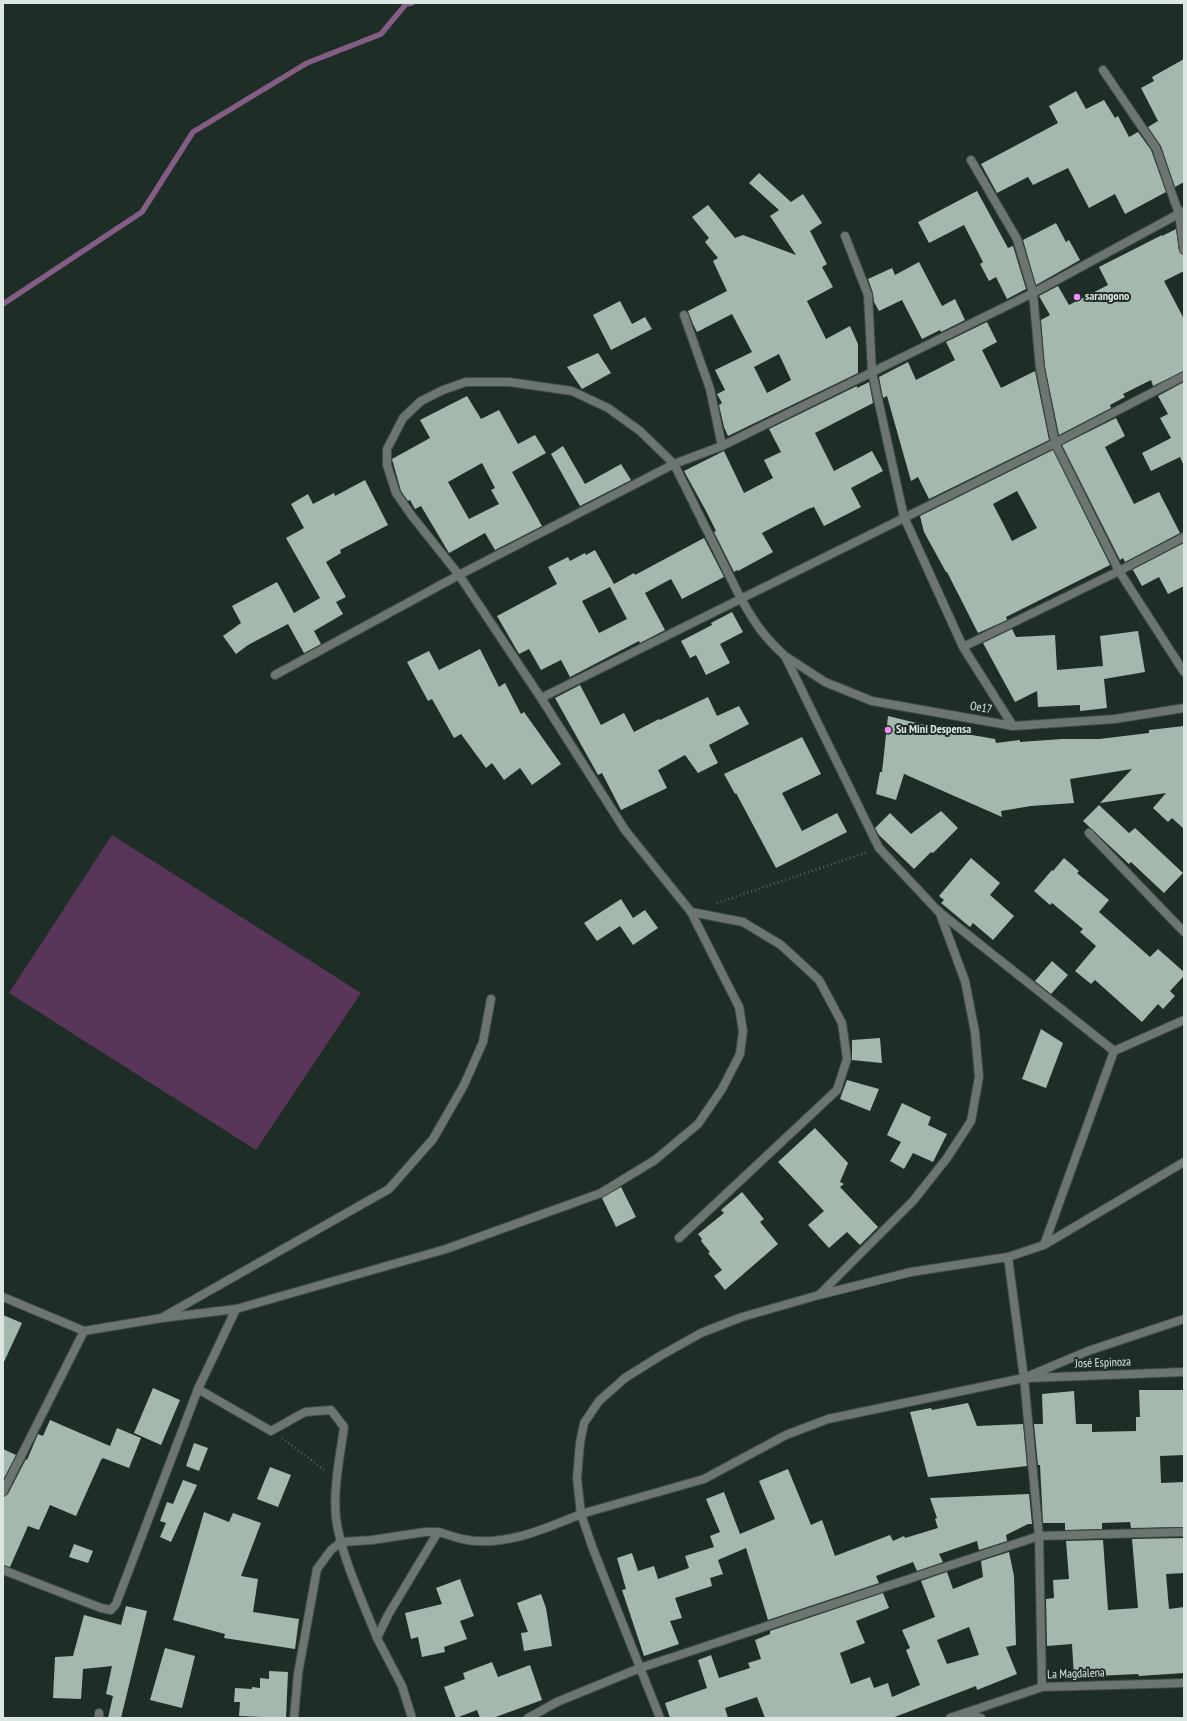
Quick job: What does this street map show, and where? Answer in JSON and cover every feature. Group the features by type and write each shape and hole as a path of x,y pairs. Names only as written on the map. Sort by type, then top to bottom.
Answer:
{"street":[{"path":"1103,70 1156,148 1181,213 1184,250"},
{"path":"971,160 1017,239 1033,293 1040,368 1054,443 1119,571 1184,672"},
{"path":"276,675 459,575 674,464 722,446 1033,293 1181,213"},
{"path":"845,236 868,295 872,372 904,517 964,647 1013,726"},
{"path":"684,315 710,389 722,446"},
{"path":"541,698 1054,443 1184,376"},
{"path":"3,1296 84,1331 162,1318 236,1309 446,1249 601,1193 655,1160 698,1124 722,1089 740,1054 743,1031 739,1007 691,912 625,830 541,698 459,575 412,516 396,493 387,465 387,449 403,418 421,401 443,390 466,382 509,382 572,390 608,408 640,431 674,464 741,599 761,633 785,656 880,848 938,911 1114,1051"},
{"path":"964,647 1119,571 1184,536"},
{"name":"Oe17","path":"785,656 825,682 872,701 1013,726 1115,719 1184,708"},
{"path":"1089,833 1184,932"},
{"path":"819,1295 913,1200 947,1158 971,1121 979,1077 976,1032 965,980 938,911"},
{"path":"679,1238 837,1090 847,1059 842,1023 819,980 781,945 743,922 691,912"},
{"path":"162,1318 389,1189 433,1139 464,1085 483,1042 491,999"},
{"path":"1044,1245 1114,1051 1184,1020"},
{"path":"660,1718 593,1549 581,1514 577,1478 580,1443 584,1423 599,1401 625,1378 701,1333 742,1317 819,1295 911,1272 1008,1257 1044,1245 1184,1162"},
{"path":"1008,1257 1024,1378 1039,1536 1042,1687"},
{"path":"3,1570 101,1608 112,1610 116,1604 198,1389 236,1309"},
{"path":"294,1718 298,1674 317,1569 331,1550 341,1542 372,1540 425,1532 438,1532 463,1540 487,1541 510,1538 544,1529 581,1514 704,1479 786,1436 828,1419 1024,1378 1088,1351 1184,1319"},
{"path":"4,1487 84,1331"},
{"name":"José Espinoza","path":"1024,1378 1184,1372"},
{"path":"198,1389 272,1431 305,1412 331,1410 344,1427 336,1478 336,1518 341,1542 377,1638 402,1686 412,1718"},
{"path":"377,1638 388,1615 438,1532"},
{"path":"528,1718 557,1702 640,1668 1039,1536 1184,1532"},
{"name":"La Magdalena","path":"950,1718 1042,1687 1184,1683"},
{"path":"965,1713 981,1718"}],"path":[{"path":"714,904 880,848"},
{"path":"272,1431 336,1478"}],"shaded area":[{"path":"112,835 361,993 256,1150 9,993"}],"building":[{"path":"1184,59 1184,182 1175,187 1161,146 1148,127 1158,121 1141,88 1154,81 1152,77"},
{"path":"1076,91 1086,109 1104,100 1115,118 1118,116 1129,137 1138,132 1151,150 1166,192 1125,214 1115,194 1089,208 1068,168 1033,185 1028,177 997,193 981,164 1058,123 1049,106"},
{"path":"759,173 791,202 803,194 822,223 810,231 827,264 822,267 833,287 807,301 826,339 850,326 858,344 858,373 728,436 724,427 719,405 722,403 717,394 725,390 715,370 752,352 732,314 697,332 693,324 688,311 727,291 713,261 718,258 705,242 709,238 692,217 708,205 735,238 743,235 796,255 770,216 779,210 749,183","holes":["779,354 791,380 767,393 754,367"]},
{"path":"977,191 1008,248 1013,246 1026,289 1007,299 996,277 989,281 980,264 983,262 964,225 929,243 918,222"},
{"path":"1056,223 1066,242 1069,240 1080,260 1036,285 1023,240"},
{"path":"1176,229 1179,251 1184,255 1184,271 1164,281 1184,319 1184,371 1153,386 1151,380 1123,394 1125,397 1110,405 1111,408 1059,435 1045,367 1041,320 1050,315 1039,296 1058,286 1069,305 1108,285 1099,267"},
{"path":"919,262 942,306 955,299 965,320 941,332 940,330 922,339 902,300 879,311 874,302 873,293 868,279 892,268 895,275"},
{"path":"620,301 632,324 645,317 652,329 611,350 593,315"},
{"path":"987,322 997,342 982,350 1001,388 1035,371 1049,440 929,499 918,477 911,481 887,396 883,398 879,377 908,362 916,380 955,360 946,342"},
{"path":"598,353 611,373 582,389 567,367"},
{"path":"869,382 873,403 815,433 834,471 872,451 883,471 851,488 861,507 824,526 814,507 808,509 762,533 773,552 734,572 714,532 716,531 684,471 724,451 744,493 773,478 764,460 781,452 769,429 857,386 857,388"},
{"path":"1184,382 1184,466 1180,457 1151,471 1142,453 1171,438 1160,418 1168,414 1158,396"},
{"path":"467,396 481,419 499,410 518,444 535,435 546,453 512,472 542,526 495,550 485,533 449,553 421,506 415,509 410,500 408,501 401,491 392,459 430,438 420,420","holes":["482,463 495,488 491,490 499,504 469,519 448,482"]},
{"path":"1116,418 1125,436 1105,447 1134,504 1159,492 1180,533 1125,562 1123,558 1120,560 1062,445"},
{"path":"563,446 585,484 621,464 631,480 580,506 551,454"},
{"path":"1053,450 1110,565 1006,617 1007,620 978,633 947,572 924,532 920,516","holes":["1017,491 1037,528 1012,541 993,504"]},
{"path":"365,480 388,525 340,550 341,553 326,562 346,597 336,602 343,614 314,631 321,644 304,653 288,624 248,645 236,654 223,636 241,623 232,606 277,582 294,613 320,598 286,538 304,528 291,504 308,494 313,504 334,493 335,496"},
{"path":"704,538 724,577 682,599 671,579 645,593 665,630 640,643 639,641 570,677 561,660 541,670 529,649 519,654 497,616 557,584 548,567 568,557 570,561 585,553 586,555 595,550 614,584 634,573 635,575","holes":["610,587 627,619 599,633 582,601"]},
{"path":"1184,543 1184,586 1168,594 1159,577 1142,586 1133,570 1130,571"},
{"path":"732,612 743,632 720,644 730,663 706,675 696,655 690,658 681,641 712,625 711,623"},
{"path":"1012,629 1016,637 1055,635 1057,670 1103,666 1100,636 1138,631 1145,672 1104,679 1107,708 1080,711 1080,705 1038,707 1037,691 1015,702 983,643"},
{"path":"480,649 499,687 505,683 521,714 524,712 561,764 532,785 520,768 504,780 492,763 486,768 461,734 454,738 432,699 428,701 407,662 429,651 439,670"},
{"path":"580,685 601,725 624,713 634,732 708,697 717,716 739,706 749,724 709,745 718,763 698,773 685,755 658,770 667,788 621,810 602,773 598,775 555,698"},
{"path":"888,716 949,731 995,739 996,743 1020,740 1020,742 1062,739 1099,739 1149,733 1149,730 1184,726 1184,829 1172,818 1168,822 1153,808 1166,793 1100,803 1132,769 1070,779 1074,803 1031,806 1001,811 1002,817 902,773 904,774 896,800 876,794 880,772 882,772"},
{"path":"802,737 821,774 782,793 802,831 837,813 847,832 776,868 736,793 735,794 724,774"},
{"path":"1099,805 1129,833 1135,828 1183,873 1164,893 1131,862 1129,864 1083,821"},
{"path":"941,811 958,828 933,853 931,852 914,869 879,835 875,828 890,813 911,834"},
{"path":"971,858 1000,883 990,895 1014,916 993,940 973,923 970,927 941,903 944,900 939,896"},
{"path":"1064,858 1079,871 1077,873 1109,900 1099,912 1150,957 1158,949 1184,972 1184,976 1170,991 1175,996 1163,1009 1158,1004 1142,1022 1095,980 1091,984 1075,971 1096,946 1080,932 1083,929 1052,903 1050,905 1034,891"},
{"path":"621,899 633,918 645,910 658,928 633,945 620,926 597,941 584,923"},
{"path":"1052,961 1068,975 1051,994 1035,981"},
{"path":"1041,1029 1063,1043 1046,1088 1022,1079"},
{"path":"880,1038 882,1063 852,1060 852,1040"},
{"path":"847,1080 879,1089 870,1111 840,1099"},
{"path":"902,1103 931,1117 928,1125 947,1134 933,1162 913,1153 904,1169 890,1161 901,1142 887,1135"},
{"path":"815,1128 848,1163 840,1182 844,1184 840,1187 878,1227 860,1245 847,1232 829,1248 808,1225 824,1211 778,1162"},
{"path":"621,1187 636,1217 616,1227 602,1198"},
{"path":"742,1192 764,1219 760,1222 778,1244 725,1290 714,1276 722,1270 708,1253 710,1252 701,1241 702,1239 698,1234 724,1213 721,1210"},
{"path":"3,1315 22,1323 3,1364"},
{"path":"153,1388 180,1400 161,1445 134,1433"},
{"path":"1139,1390 1184,1390 1184,1455 1160,1456 1161,1483 1184,1482 1184,1527 1131,1528 1130,1522 1102,1523 1102,1529 1065,1530 1065,1523 1043,1523 1040,1465 1038,1465 1034,1424 1043,1424 1042,1394 1074,1391 1076,1424 1092,1424 1092,1432 1136,1431 1136,1417 1140,1417"},
{"path":"968,1403 977,1426 1023,1424 1027,1466 928,1477 910,1412 931,1408 932,1410"},
{"path":"50,1420 110,1446 117,1428 141,1438 129,1468 103,1458 76,1516 50,1505 39,1530 28,1526 10,1567 3,1565 3,1497 8,1494 26,1459 27,1460 38,1434 43,1436"},
{"path":"194,1443 208,1448 199,1471 186,1466"},
{"path":"3,1449 16,1455 3,1480"},
{"path":"270,1467 291,1475 278,1507 257,1499"},
{"path":"788,1469 811,1525 822,1520 835,1556 890,1535 893,1541 904,1536 905,1538 938,1528 935,1519 937,1518 930,1498 1029,1494 1032,1524 1028,1524 1006,1535 1007,1541 979,1550 977,1541 939,1554 943,1562 917,1571 913,1562 876,1576 879,1583 768,1620 746,1548 718,1560 723,1574 710,1578 712,1586 675,1598 682,1618 670,1621 679,1644 644,1656 622,1590 626,1589 617,1558 632,1553 638,1571 654,1566 658,1579 689,1568 685,1556 714,1547 710,1536 720,1532 706,1499 724,1492 740,1534 775,1519 759,1481"},
{"path":"183,1480 197,1485 171,1542 160,1537 166,1523 160,1521 167,1502 173,1504"},
{"path":"204,1512 229,1522 233,1513 261,1523 241,1576 258,1579 253,1612 299,1619 295,1649 224,1638 225,1634 173,1620"},
{"path":"1184,1538 1184,1573 1166,1574 1169,1609 1184,1607 1184,1673 1139,1676 1138,1674 1074,1677 1072,1644 1047,1646 1046,1599 1054,1598 1053,1580 1069,1579 1066,1541 1103,1540 1108,1610 1138,1608 1132,1539"},
{"path":"74,1544 93,1551 88,1563 69,1557"},
{"path":"1009,1552 1014,1576 1016,1645 1006,1647 1017,1674 977,1690 976,1686 892,1718 765,1718 757,1697 725,1708 728,1718 670,1718 665,1703 707,1688 698,1660 711,1655 719,1678 750,1668 748,1663 761,1659 755,1640 770,1634 770,1631 883,1593 889,1608 856,1621 865,1643 840,1653 851,1684 870,1677 874,1688 888,1683 892,1697 920,1685 906,1650 910,1648 902,1630 935,1617 921,1581 947,1572 953,1589 983,1577 981,1561","holes":["969,1627 979,1655 947,1664 937,1640"]},
{"path":"460,1579 474,1616 460,1621 467,1639 444,1647 445,1652 422,1657 418,1637 411,1639 405,1613 442,1604 436,1588"},
{"path":"541,1594 546,1608 552,1646 524,1651 521,1633 528,1632 517,1603"},
{"path":"126,1606 147,1611 121,1718 108,1718 113,1696 106,1694 112,1666 83,1669 81,1699 53,1698 55,1657 73,1656 84,1615 121,1625"},
{"path":"165,1648 195,1656 182,1708 150,1700"},
{"path":"492,1662 498,1677 530,1665 542,1700 493,1718 480,1718 477,1710 456,1718 444,1687 465,1679 463,1673"},
{"path":"269,1671 288,1672 286,1718 239,1716 240,1702 234,1702 235,1688 260,1688 260,1678 269,1679"}],"waterway":[{"path":"3,304 142,212 193,132 307,63 381,34 406,4 412,3"}],"place":[{"name":"sarangono","path":"1077,297"},
{"name":"Su Mini Despensa","path":"888,730"}]}
